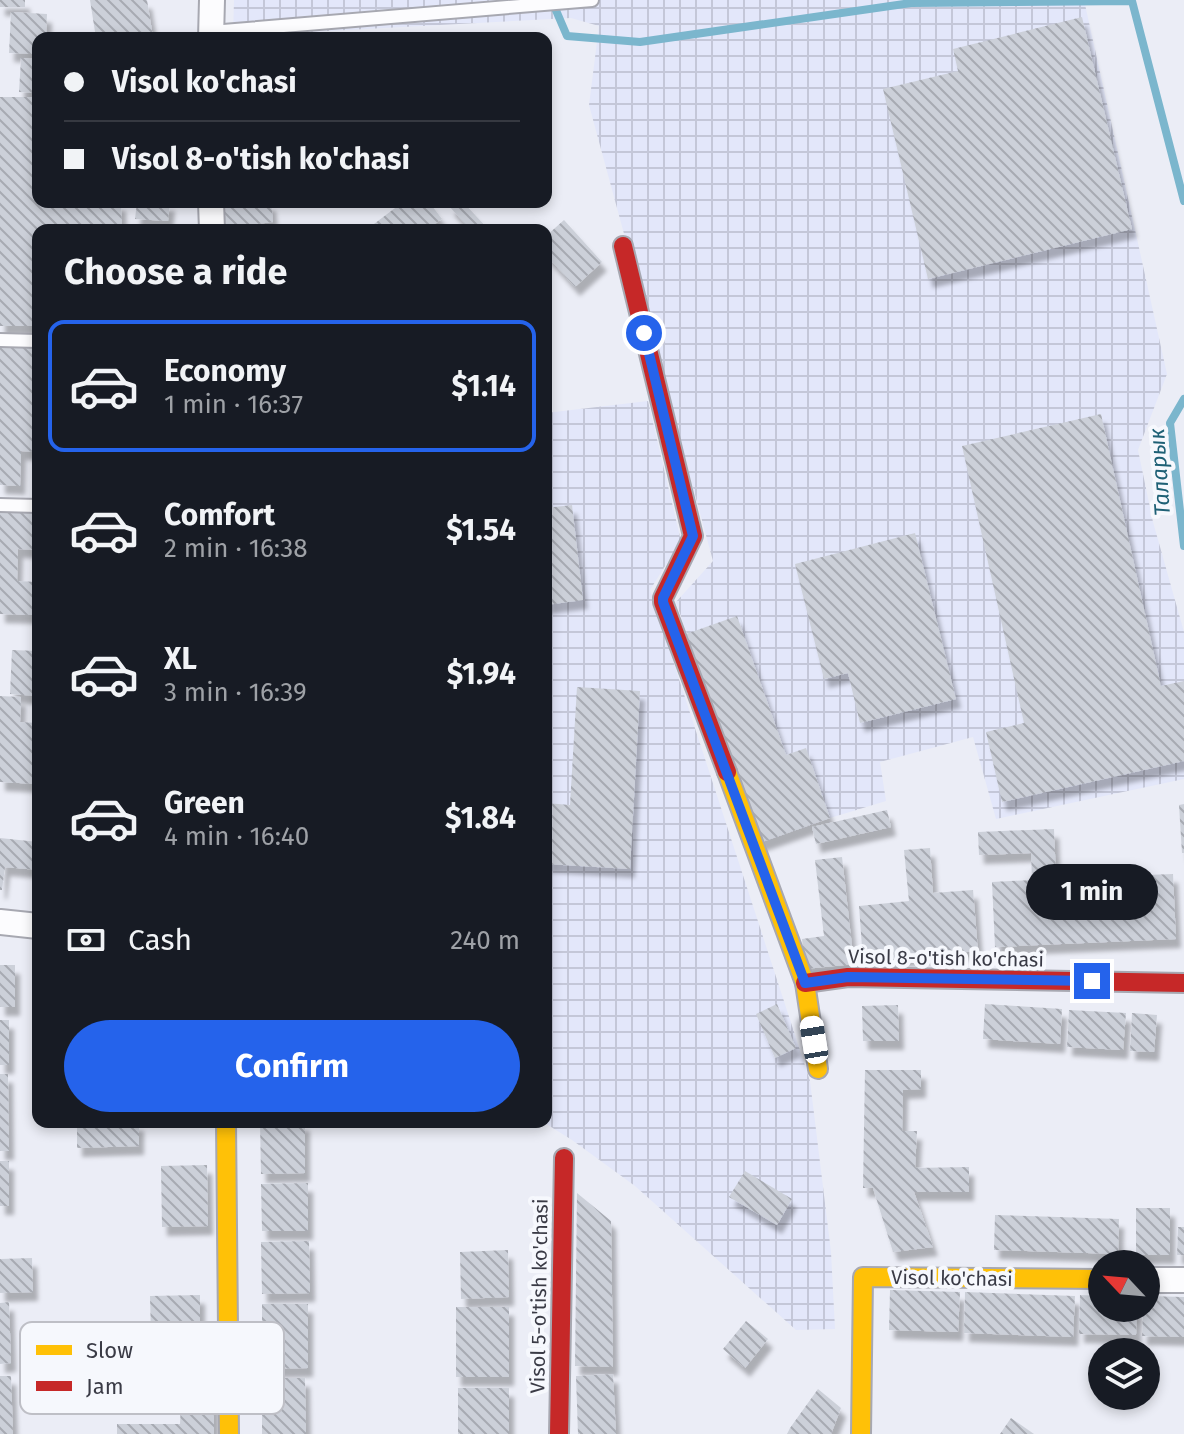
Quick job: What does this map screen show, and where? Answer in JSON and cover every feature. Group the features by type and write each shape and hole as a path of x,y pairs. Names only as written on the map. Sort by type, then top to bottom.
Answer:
{"street":[{"path":"211,32 212,0"},
{"path":"623,246 693,536 663,602 805,983 818,1069"},
{"path":"0,922 32,925"},
{"name":"Visol 8-o'tish ko'chasi","path":"805,983 848,977 1184,983"},
{"path":"226,1128 228,1322"},
{"name":"Visol 5-o'tish ko'chasi","path":"559,1434 564,1158"},
{"name":"Visol ko'chasi","path":"861,1434 863,1277 1088,1279"},
{"path":"1160,1280 1184,1280"},
{"path":"229,1414 229,1434"}],"lane":[{"path":"243,32 592,0"},
{"path":"0,340 32,341"},
{"path":"0,505 32,506"}],"shaded area":[{"path":"234,0 1084,0 1167,374 1138,450 1153,522 1184,632 1184,779 996,819 973,737 880,762 886,801 759,843 676,602 713,561 589,105 599,26 571,18 308,32 233,32"},
{"path":"648,401 681,541 650,590 810,1081 831,1252 835,1329 796,1330 635,1186 552,1128 552,412"}],"building":[{"path":"0,0 25,0 25,7 0,7"},
{"path":"90,0 147,0 152,32 95,32"},
{"path":"11,12 47,14 46,32 32,32 32,54 9,53"},
{"path":"1082,17 1132,229 928,279 883,89 958,71 953,49"},
{"path":"21,58 32,59 32,93 19,92"},
{"path":"0,97 32,97 32,208 121,208 122,224 32,224 32,326 0,326"},
{"path":"136,208 169,208 168,221 135,219"},
{"path":"217,208 272,208 273,222 218,224"},
{"path":"395,208 434,208 442,219 435,224 374,224"},
{"path":"451,208 469,208 483,224 465,224"},
{"path":"564,220 602,262 575,287 552,262 552,231"},
{"path":"0,342 32,343 32,452 21,451 20,486 0,485"},
{"path":"1101,414 1161,686 1184,681 1184,761 1002,802 986,732 1024,723 962,446"},
{"path":"572,505 583,600 552,604 552,507"},
{"path":"0,510 32,512 32,550 18,549 17,581 32,582 32,615 0,614"},
{"path":"915,533 956,699 860,723 848,673 824,679 795,564"},
{"path":"737,616 786,755 806,748 830,818 759,843 686,634"},
{"path":"12,650 32,651 32,696 10,694"},
{"path":"577,687 640,691 630,869 552,864 552,804 570,805"},
{"path":"0,696 21,697 20,722 32,723 32,784 0,782"},
{"path":"1184,804 1184,853 1182,853 1179,805"},
{"path":"887,810 891,827 816,844 812,827"},
{"path":"1054,829 1057,903 1094,901 1093,877 1173,874 1176,939 995,947 992,882 1032,880 1031,853 979,855 978,832"},
{"path":"0,838 32,841 32,869 5,867 0,890"},
{"path":"930,848 933,893 973,890 978,951 863,961 859,906 909,901 904,850"},
{"path":"842,857 854,964 805,969 802,939 824,936 815,860"},
{"path":"0,965 15,965 15,1007 0,1007"},
{"path":"777,1004 796,1048 775,1058 756,1014"},
{"path":"985,1004 1062,1009 1060,1044 983,1039"},
{"path":"898,1005 899,1041 863,1041 862,1006"},
{"path":"1069,1010 1126,1013 1123,1050 1067,1047"},
{"path":"1132,1013 1157,1015 1154,1052 1130,1051"},
{"path":"0,1020 9,1020 9,1065 0,1065"},
{"path":"865,1070 921,1070 921,1089 903,1090 902,1131 917,1131 915,1168 969,1167 969,1192 914,1192 933,1247 893,1252 873,1188 863,1188"},
{"path":"0,1074 8,1074 9,1151 0,1151"},
{"path":"77,1128 139,1128 139,1146 77,1148"},
{"path":"260,1128 305,1128 305,1173 261,1174"},
{"path":"0,1161 9,1161 9,1206 0,1206"},
{"path":"207,1165 208,1226 162,1227 161,1166"},
{"path":"745,1171 792,1199 777,1225 729,1197"},
{"path":"308,1183 308,1231 262,1231 261,1184"},
{"path":"577,1193 611,1221 613,1367 575,1366"},
{"path":"1136,1208 1170,1208 1170,1255 1160,1255 1160,1250 1136,1250"},
{"path":"995,1215 1119,1219 1118,1250 1088,1250 1088,1253 994,1250"},
{"path":"1178,1227 1184,1227 1184,1255 1177,1255"},
{"path":"309,1241 310,1293 262,1294 261,1242"},
{"path":"508,1250 509,1297 461,1299 460,1252"},
{"path":"32,1258 33,1292 0,1293 0,1259"},
{"path":"890,1290 960,1292 958,1332 889,1330"},
{"path":"965,1292 1075,1296 1073,1337 964,1333"},
{"path":"200,1295 200,1322 151,1322 150,1296"},
{"path":"1080,1295 1088,1295 1088,1322 1136,1322 1136,1335 1079,1334"},
{"path":"1160,1296 1184,1297 1184,1337 1142,1336 1142,1322 1160,1322"},
{"path":"9,1302 11,1363 0,1364 0,1303"},
{"path":"262,1304 308,1304 308,1368 284,1369 284,1322 262,1322"},
{"path":"456,1307 509,1307 509,1377 456,1377"},
{"path":"746,1321 768,1339 745,1368 723,1349"},
{"path":"613,1374 616,1434 578,1434 576,1376"},
{"path":"0,1376 11,1376 13,1434 0,1434"},
{"path":"284,1378 305,1378 306,1434 262,1434 262,1414 284,1414"},
{"path":"458,1388 509,1388 509,1434 458,1434"},
{"path":"818,1389 841,1408 831,1434 787,1434 790,1428"},
{"path":"180,1414 214,1414 214,1434 117,1434 117,1424 180,1424"},
{"path":"1011,1418 1034,1434 1000,1434"}],"waterway":[{"name":"Таларык","path":"552,1 567,36 640,42 911,3 1132,1 1184,201"},
{"name":"Таларык","path":"1184,399 1170,423 1184,546"}],"traffic: slow":[{"path":"727,772 805,983 818,1069"},
{"path":"226,1128 228,1322"},
{"path":"861,1434 863,1277 1088,1279"},
{"path":"229,1414 229,1434"}],"traffic: jam":[{"path":"623,246 693,536 663,602 727,772"},
{"path":"805,983 848,977 1184,983"},
{"path":"559,1434 564,1158"}],"route":[{"path":"644,333 693,536 663,602 805,983 848,977 1092,981"}]}
